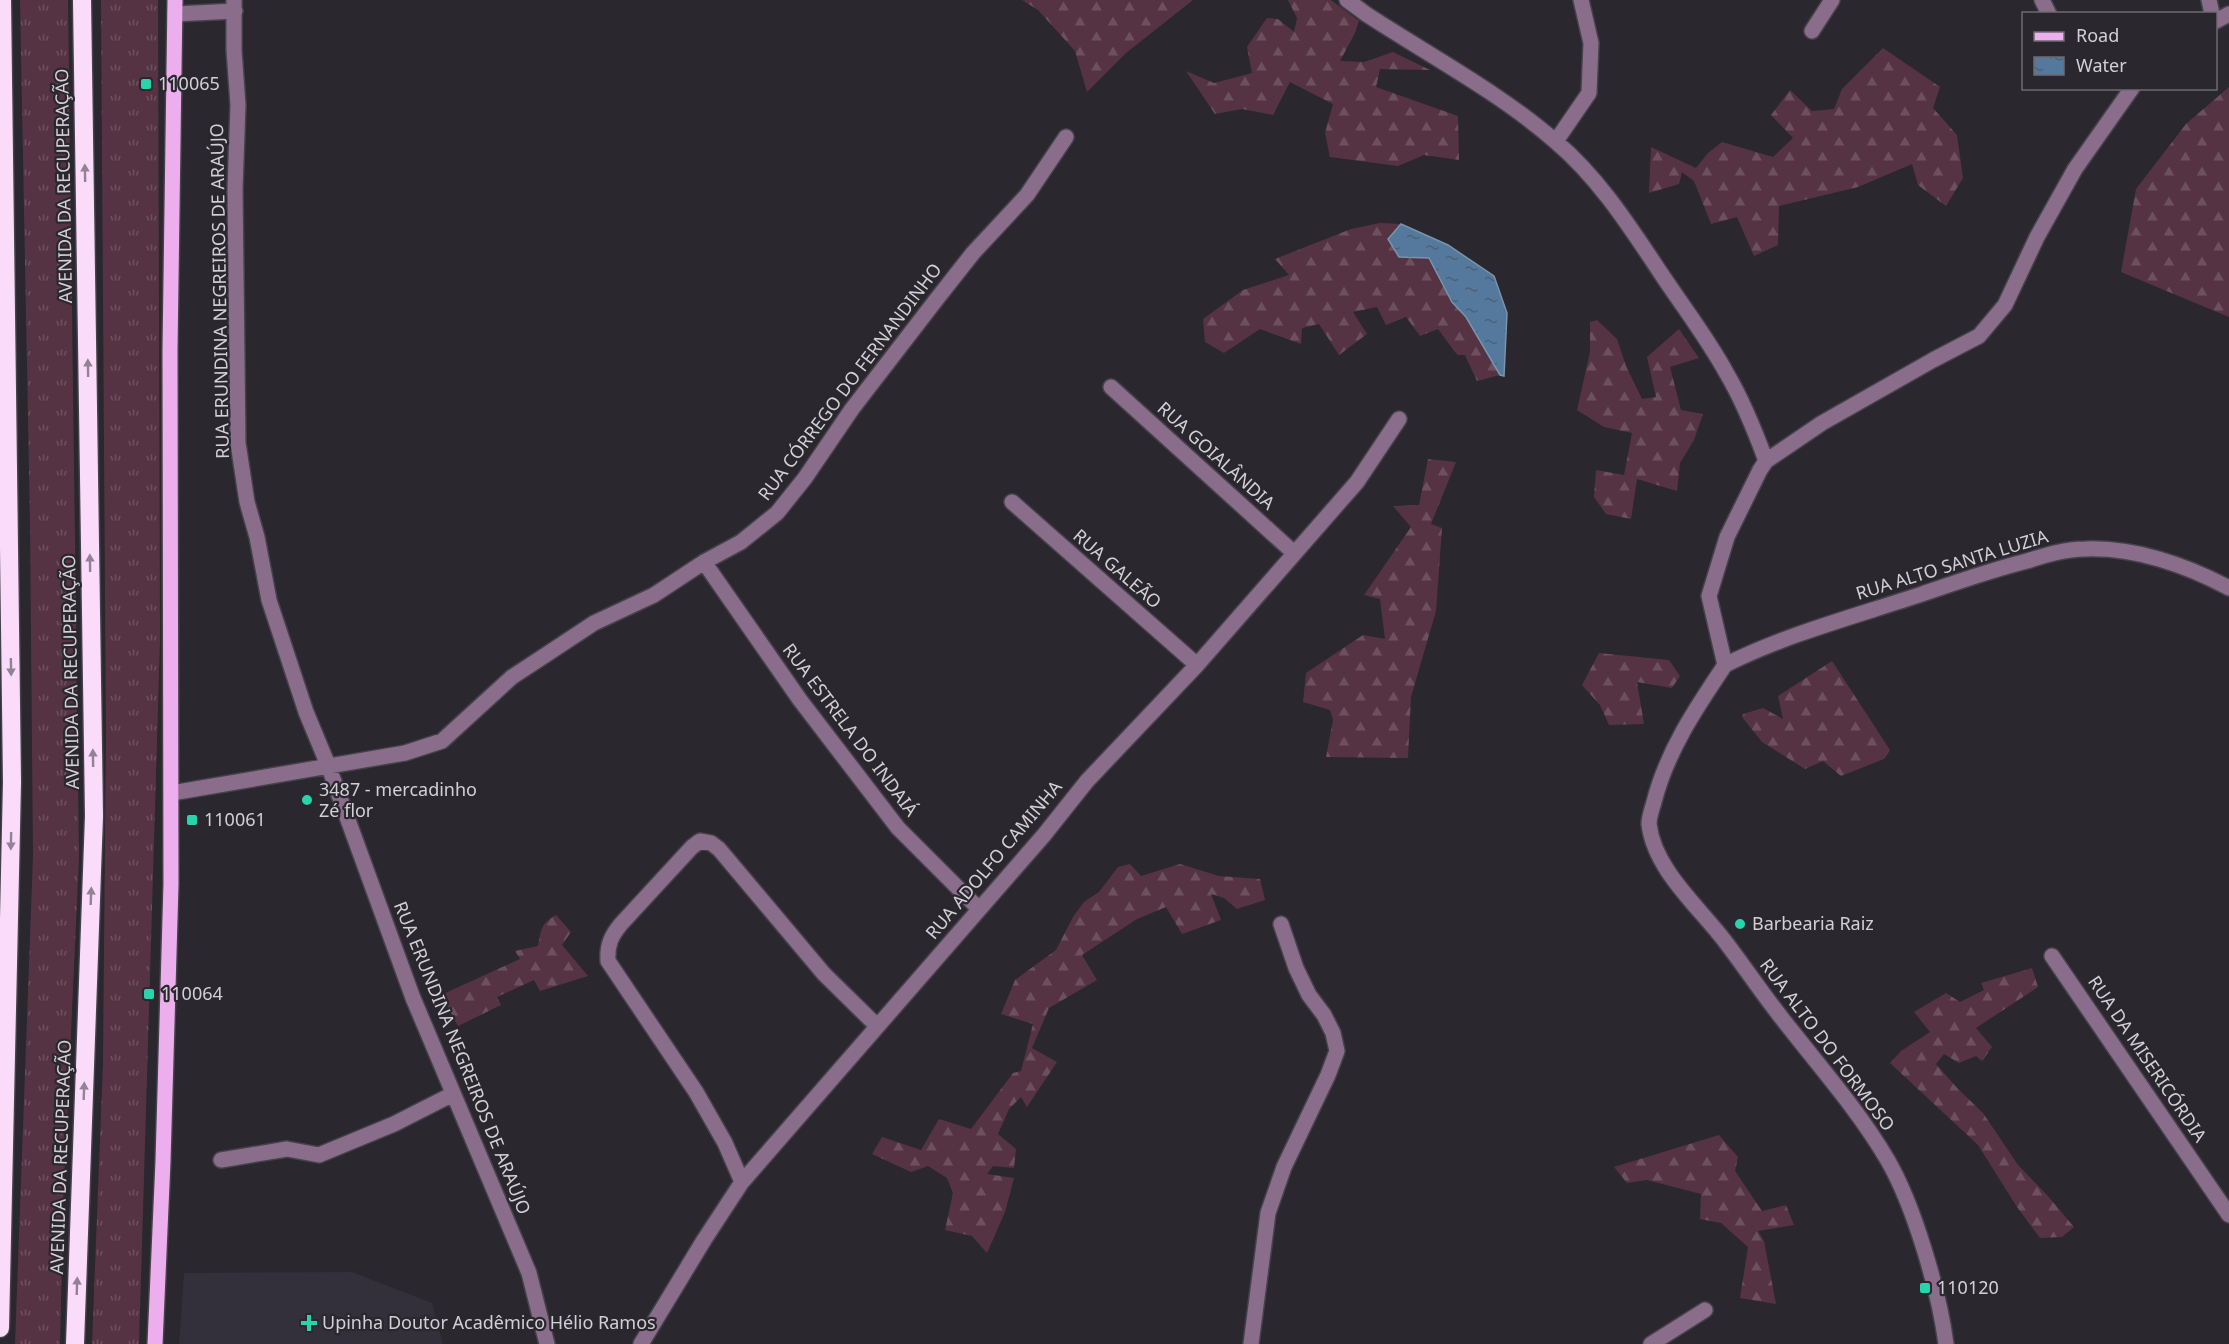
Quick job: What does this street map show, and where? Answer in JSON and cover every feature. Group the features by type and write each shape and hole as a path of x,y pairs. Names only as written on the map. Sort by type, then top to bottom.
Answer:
{"highway":[{"path":"0,1328 12,790 2,0"},
{"name":"AVENIDA DA RECUPERAÇÃO","path":"75,1344 94,816 82,0"}],"main road":[{"path":"155,1344 164,1161 172,794 170,351 175,7"}],"street":[{"path":"1347,0 1488,92 1556,141 1601,186 1707,339 1729,376 1751,422 1766,461"},
{"path":"1556,141 1589,93 1591,43 1581,0"},
{"path":"1812,31 1832,0"},
{"name":"RUA ERUNDINA NEGREIROS DE ARAÚJO","path":"175,7 234,6 238,105 235,189 238,443 247,502 257,537 269,600 306,712 328,765 413,998 529,1273 547,1344"},
{"path":"1725,665 1709,596 1727,537 1766,461 1856,403 1979,336 2005,305 2037,237 2075,170 2131,90"},
{"name":"RUA CÓRREGO DO FERNANDINHO","path":"172,794 405,753 442,741 521,671 594,623 654,595 704,562 741,542 777,513 805,478 852,408 973,253 1027,195 1066,137"},
{"name":"RUA GOIALÂNDIA","path":"1111,387 1294,553"},
{"name":"RUA ADOLFO CAMINHA","path":"641,1344 742,1182 1044,836 1087,780 1197,665 1357,483 1399,419"},
{"name":"RUA GALEÃO","path":"1012,502 1197,665"},
{"name":"RUA ALTO SANTA LUZIA","path":"1725,665 1757,649 1822,626 1999,568 2060,551 2117,550 2146,556 2185,568 2229,588"},
{"name":"RUA ESTRELA DO INDAIÁ","path":"704,562 800,700 898,828 979,909"},
{"name":"RUA ALTO DO FORMOSO","path":"1725,665 1679,738 1658,786 1649,821 1653,841 1666,869 1827,1074 1870,1131 1888,1161 1902,1190 1928,1267 1946,1344"},
{"path":"742,1182 696,1092 608,961 608,945 621,924 684,854 700,841 711,843 824,974 877,1026"},
{"path":"1251,1344 1268,1213 1284,1167 1337,1051 1333,1033 1296,968 1281,924"},
{"name":"RUA DA MISERICÓRDIA","path":"2052,956 2229,1215"},
{"path":"221,1160 287,1149 319,1155 394,1124 453,1094"},
{"path":"1651,1344 1705,1310"}],"shaded area":[{"name":"Upinha Doutor Acadêmico Hélio Ramos","path":"352,1272 432,1303 443,1344 179,1344 184,1273"}],"green space":[{"path":"20,0 68,0 79,858 63,1206 60,1344 15,1344 33,856 30,522"},
{"path":"101,0 158,0 160,640 139,1344 92,1344 103,1063 106,736"},
{"path":"1022,0 1193,0 1126,53 1087,92 1075,51 1038,10"},
{"path":"1288,0 1331,0 1359,21 1340,61 1364,62 1393,52 1430,70 1380,69 1376,87 1458,116 1459,160 1424,155 1398,166 1330,157 1325,133 1333,104 1290,82 1273,115 1242,109 1215,114 1186,71 1214,83 1252,73 1247,47 1267,18 1278,19 1294,32 1297,18"},
{"path":"1883,48 1940,87 1933,108 1957,135 1963,178 1946,206 1918,185 1912,164 1858,187 1779,206 1778,245 1754,256 1737,217 1711,224 1694,181 1682,172 1679,184 1649,193 1651,147 1696,168 1708,153 1722,142 1773,157 1793,138 1771,115 1790,90 1812,111 1834,109 1842,89"},
{"path":"2229,87 2229,317 2121,272 2136,189 2186,124"},
{"path":"1380,223 1401,224 1388,239 1399,256 1429,258 1452,302 1466,317 1500,375 1477,381 1465,355 1458,355 1438,329 1420,336 1406,317 1386,325 1377,307 1353,312 1367,334 1339,355 1319,324 1302,328 1301,344 1260,329 1224,353 1205,342 1203,319 1243,290 1289,275 1275,259 1351,229"},
{"path":"1597,320 1617,339 1626,366 1642,399 1656,397 1647,357 1679,329 1699,358 1670,367 1681,410 1703,414 1694,440 1680,463 1677,491 1637,479 1631,519 1606,514 1594,497 1596,470 1624,475 1632,433 1604,427 1577,410 1590,352 1590,322"},
{"path":"1428,459 1456,462 1431,524 1442,528 1436,611 1411,697 1408,758 1326,757 1333,720 1330,710 1303,702 1306,673 1363,635 1385,639 1380,599 1364,595 1411,527 1393,506 1419,505"},
{"path":"1599,653 1669,660 1680,676 1672,688 1637,682 1644,724 1609,725 1600,705 1582,685"},
{"path":"1832,661 1890,750 1884,759 1841,776 1823,761 1805,769 1762,742 1742,717 1743,714 1763,708 1783,719 1778,696"},
{"path":"1130,864 1141,876 1180,864 1219,876 1260,879 1265,900 1237,909 1224,898 1211,894 1221,920 1182,934 1166,907 1137,919 1082,955 1097,980 1049,1008 1032,1048 1057,1062 1027,1107 1021,1097 1009,1109 998,1134 1016,1149 1014,1168 993,1166 987,1174 1014,1178 1005,1212 987,1253 972,1236 945,1230 953,1193 947,1178 928,1166 911,1172 872,1154 882,1137 921,1150 939,1119 971,1129 1013,1073 1021,1071 1033,1024 1001,1014 1015,980 1056,950 1073,917 1084,902 1099,892 1118,867"},
{"path":"556,915 571,932 562,945 588,976 540,991 534,980 497,997 501,1005 458,1026 441,995 520,959 515,951 538,946 542,927"},
{"path":"2032,968 2038,987 1976,1028 1992,1047 1982,1061 1976,1056 1959,1063 1944,1054 1936,1064 1983,1113 2018,1165 2074,1227 2062,1237 2040,1238 2017,1207 1978,1145 1890,1063 1901,1051 1930,1032 1914,1012 1946,993 1960,1002 1984,990 1981,983"},
{"path":"1719,1135 1738,1157 1735,1171 1762,1211 1786,1205 1794,1225 1758,1231 1764,1241 1776,1304 1740,1298 1748,1247 1721,1223 1700,1219 1701,1194 1647,1180 1627,1183 1614,1167"}],"water":[{"path":"1401,224 1448,245 1494,276 1507,313 1504,376 1500,375 1466,317 1452,302 1429,258 1399,257 1388,239"}],"place":[{"name":"110065","path":"146,84"},
{"name":"3487 - mercadinho Zé flor","path":"307,800"},
{"name":"110061","path":"192,820"},
{"name":"Barbearia Raiz","path":"1740,924"},
{"name":"110064","path":"149,994"},
{"name":"110120","path":"1925,1288"},
{"name":"Upinha Doutor Acadêmico Hélio Ramos","path":"309,1323"}]}
